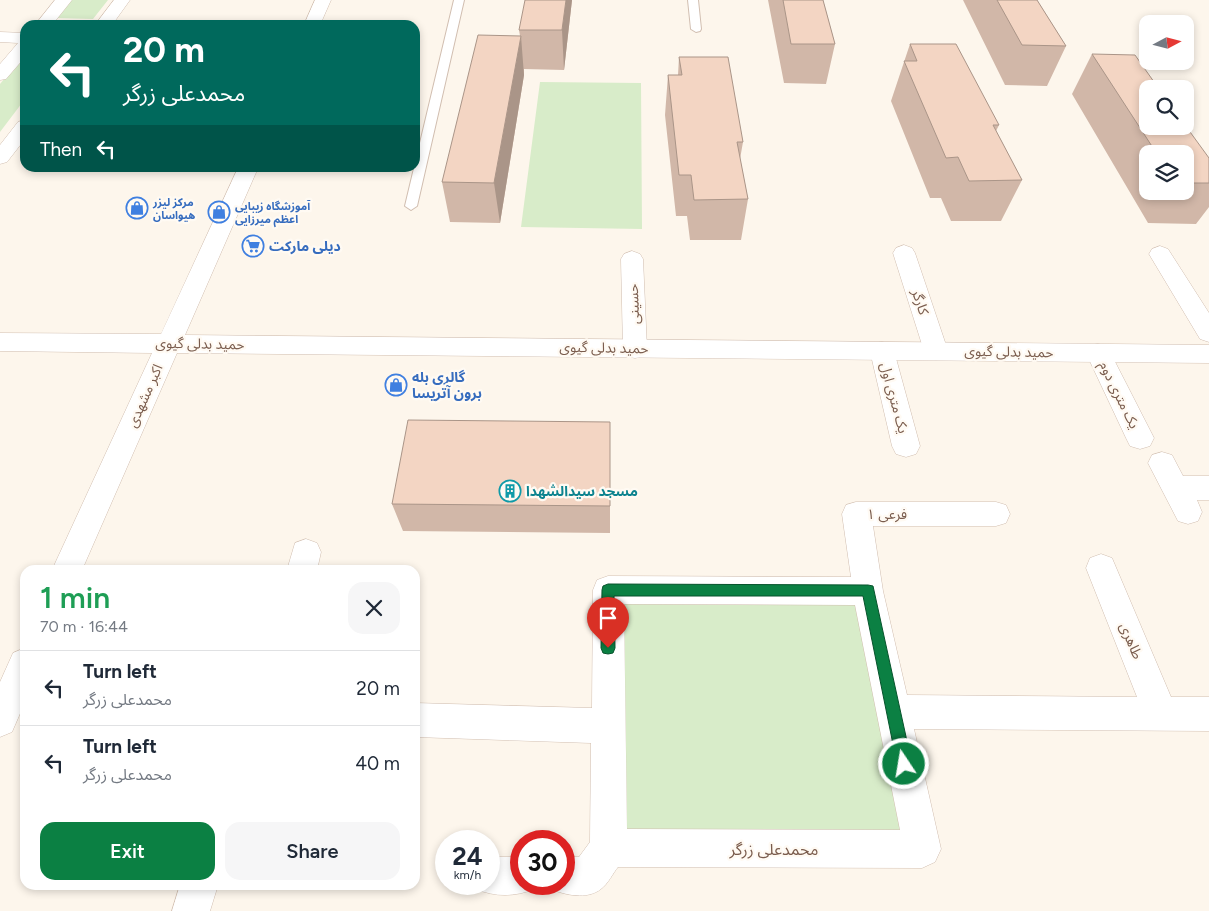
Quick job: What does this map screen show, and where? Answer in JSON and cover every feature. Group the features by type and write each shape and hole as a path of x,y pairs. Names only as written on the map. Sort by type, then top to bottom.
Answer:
{"street":[{"path":"47,20 64,0"},
{"path":"106,20 122,0"},
{"path":"314,20 323,0"},
{"path":"0,37 20,38"},
{"path":"0,75 20,52"},
{"path":"0,158 20,132"},
{"name":"اکبر مشهدی","path":"69,565 246,172"},
{"name":"کارگر","path":"904,253 936,351"},
{"path":"1160,254 1209,333"},
{"name":"حسینی","path":"632,259 635,348"},
{"name":"حمید بدلی گیوی","path":"0,342 1209,354"},
{"name":"یک متری اول","path":"882,351 906,446"},
{"name":"یک متری دوم","path":"1098,353 1140,438"},
{"path":"1162,463 1188,512 1177,488 1209,488"},
{"name":"فرعی ۱","path":"868,591 856,514 996,514"},
{"name":"طاهری","path":"1101,568 1161,713"},
{"path":"575,876 588,876 609,848 608,590 868,591"},
{"name":"محمدعلی زرگر","path":"609,848 922,850 868,591"},
{"path":"10,712 20,680"},
{"path":"894,712 1209,714"},
{"path":"420,720 608,726"},
{"path":"191,911 197,890"}],"lane":[{"path":"420,167 459,0"},
{"path":"693,0 696,29"},
{"path":"411,206 419,172"}],"green space":[{"path":"71,0 108,0 93,19 56,18"},
{"path":"20,60 20,106 0,132 0,84"},
{"path":"540,82 641,83 642,229 521,227"},
{"path":"610,591 869,595 920,856 609,848"}],"building":[{"path":"525,0 566,0 562,30 519,30"},
{"path":"783,0 823,0 835,44 791,44"},
{"path":"997,0 1037,0 1066,46 1022,45"},
{"path":"478,35 521,36 494,183 442,182"},
{"path":"910,44 956,44 999,125 993,125 1022,180 969,181 958,157 946,158 904,61 917,61"},
{"path":"1092,54 1135,55 1139,61 1139,70 1146,70 1153,80 1139,80 1139,126"},
{"path":"679,57 728,57 743,142 737,142 748,199 694,200 691,175 679,175 668,75 682,75"},
{"path":"1145,135 1192,135 1209,158 1209,183 1194,183 1194,145 1151,145"},
{"name":"مسجد سیدالشهدا","path":"408,420 610,422 610,506 392,504"}],"place":[{"name":"مرکز لیزر هیواسان","path":"137,208"},
{"name":"آموزشگاه زیبایی اعظم میرزایی","path":"219,212"},
{"name":"دیلی مارکت","path":"253,246"},
{"name":"گالری بله برون آتریسا","path":"396,385"},
{"name":"مسجد سیدالشهدا","path":"510,491"}],"route":[{"path":"608,648 608,590 868,591 904,764"}]}
